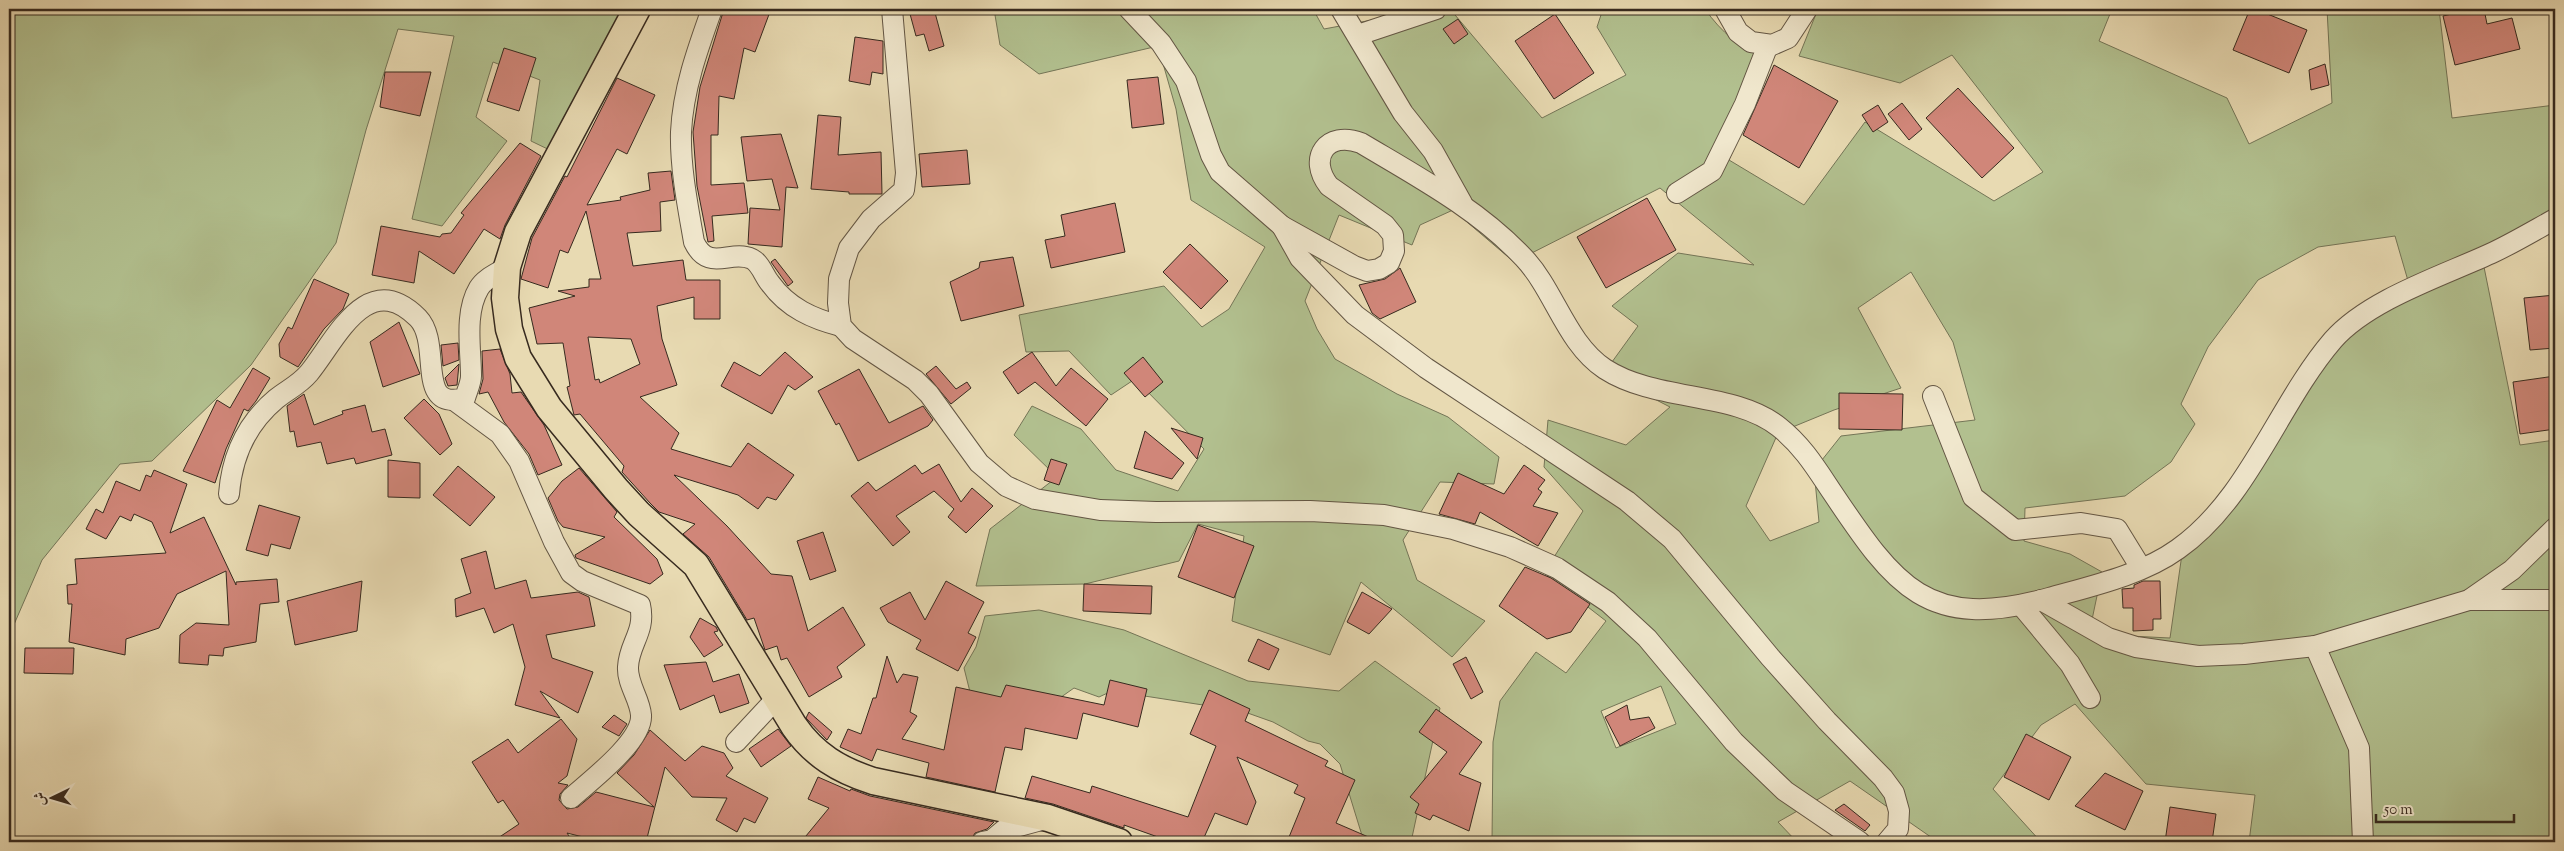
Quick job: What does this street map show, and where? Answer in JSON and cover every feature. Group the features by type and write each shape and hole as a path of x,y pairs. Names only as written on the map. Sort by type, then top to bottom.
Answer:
{"main road":[{"path":"637,9 518,232 507,268 505,298 509,329 518,358 549,408 616,489 639,514 696,566 806,743 826,760 848,773 873,781 1048,818 1119,842"}],"street":[{"path":"712,9 690,72 681,131 682,160 694,242 699,253 706,257 751,259 758,264 771,284 790,303 816,320 841,326 853,339 915,380 929,394 979,463 1006,486 1035,500 1100,510 1156,512 1310,511 1384,515 1453,529 1510,547 1557,568 1608,602 1647,638 1734,742 1785,791 1860,842"},
{"path":"841,326 838,303 839,280 849,248 871,219 904,190 906,174 892,9"},
{"path":"1129,9 1161,43 1186,81 1210,155 1220,172 1282,226 1354,266 1367,271 1379,269 1389,263 1394,251 1393,235 1385,225 1329,186 1322,178 1320,166 1323,150 1328,142 1338,139 1351,139 1361,143 1463,205 1525,259 1543,284 1581,346 1601,366 1616,375 1662,391 1747,410 1775,423 1806,452 1877,557 1893,574 1929,599 1948,607 1966,609 2021,605 2142,568 2177,550 2217,513 2321,356 2348,325 2385,302 2498,250 2555,220"},
{"path":"1341,9 1403,113 1433,151 1463,205"},
{"path":"1358,35 1436,9"},
{"path":"1724,9 1738,32 1751,42 1768,45 1788,38 1807,9"},
{"path":"1677,193 1712,170 1745,104 1768,45"},
{"path":"1282,226 1300,258 1355,316 1426,368 1627,501 1672,538 1814,707 1883,778 1894,794 1899,811 1898,829 1887,842"},
{"path":"455,401 465,398 471,378 469,350 473,305 479,287 491,276 507,268"},
{"path":"229,494 231,470 236,453 248,430 276,399 296,386 308,374 344,322 358,309 379,301 400,304 418,318 429,337 435,388 445,399 455,401 500,434 519,461 554,542 571,573 582,581 640,605 642,626 628,659 627,670 641,714 639,728 620,753 571,798"},
{"path":"1933,396 1973,496 2015,530 2081,523 2117,529 2142,568"},
{"path":"2469,600 2512,570 2555,528"},
{"path":"2041,600 2108,638 2136,647 2198,656 2244,654 2315,646 2469,600 2555,600"},
{"path":"2021,605 2070,664 2090,698"},
{"path":"2315,646 2359,748 2363,842"},
{"path":"736,742 777,698"},
{"path":"982,842 992,840 1004,830 1048,818"}],"green space":[{"path":"9,9 636,9 560,155 531,141 540,80 493,62 476,117 507,141 442,226 412,219 454,36 398,29 366,130 336,243 251,365 152,461 120,464 42,560 9,636"},
{"path":"994,9 1313,9 1324,29 1431,9 1450,9 1542,118 1626,75 1597,27 1603,9 1705,9 1732,38 1748,50 1767,59 1729,160 1804,205 1865,122 1994,201 2043,172 1952,55 1900,83 1799,56 1818,9 2112,9 2099,41 2227,98 2249,144 2332,103 2327,9 2439,9 2452,118 2555,105 2555,218 2484,267 2520,445 2555,440 2555,842 2249,842 2255,795 2146,784 2075,704 2041,725 1993,789 2041,842 1938,842 1850,781 1778,822 1797,842 1492,842 1493,742 1500,701 1536,652 1566,673 1606,621 1544,573 1583,511 1544,467 1548,420 1626,445 1670,407 1604,373 1638,326 1612,306 1678,253 1754,265 1660,188 1514,262 1453,210 1420,225 1412,245 1339,215 1305,301 1317,329 1335,359 1397,394 1448,417 1499,457 1494,484 1440,482 1403,540 1417,580 1485,621 1452,657 1361,582 1330,655 1232,621 1244,536 1198,524 1179,561 1085,584 976,586 990,529 1057,477 1014,435 1032,406 1081,429 1116,470 1178,491 1204,449 1135,379 1111,395 1069,351 1026,352 1019,315 1164,286 1202,327 1229,309 1265,247 1191,200 1176,109 1158,46 1039,74 1000,45","holes":["2395,236 2411,291 2328,352 2182,554 2170,638 2089,634 2102,572 2070,554 2024,541 2025,508 2125,496 2171,462 2195,424 2181,404 2208,347 2258,280 2318,247","1911,272 1953,342 1975,420 1841,436 1814,470 1819,522 1770,541 1746,506 1778,433 1834,410 1901,388 1858,308","1661,686 1676,724 1616,748 1601,711"]},
{"path":"1039,610 1124,630 1248,681 1339,691 1375,661 1440,708 1411,842 1364,842 1340,764 1320,744 1308,741 1273,722 1242,711 1112,691 1099,697 1074,688 1047,707 970,692 964,668 976,647 985,616"}],"building":[{"path":"724,9 771,9 755,52 744,48 734,99 719,96 718,135 711,135 711,185 744,183 748,213 712,216 714,241 708,242 697,186 693,132 700,87"},
{"path":"934,9 944,46 929,51 924,34 916,36 910,14"},
{"path":"2250,9 2255,9 2307,30 2289,73 2233,50"},
{"path":"2473,9 2484,9 2487,24 2512,18 2520,49 2455,65 2443,16"},
{"path":"1555,14 1594,73 1554,99 1515,41"},
{"path":"1458,19 1468,34 1454,44 1443,29"},
{"path":"855,37 883,41 883,74 872,72 870,85 849,81"},
{"path":"504,48 536,58 519,111 487,101"},
{"path":"2325,64 2329,85 2311,90 2309,70"},
{"path":"1774,65 1838,101 1799,168 1743,135"},
{"path":"385,72 431,72 420,116 380,107"},
{"path":"1158,77 1164,124 1132,128 1127,80"},
{"path":"617,78 655,95 627,154 617,149 587,205 621,200 620,197 650,190 648,173 671,171 675,200 660,202 661,231 627,233 633,266 683,260 686,280 720,280 720,319 694,319 694,297 657,306 662,339 677,385 640,397 679,433 671,449 731,467 748,443 794,475 776,500 767,497 758,509 738,495 674,475 727,526 771,574 792,576 808,631 843,607 865,645 837,667 842,677 809,697 787,658 781,660 777,646 765,650 754,618 747,620 709,557 683,534 695,524 659,512 622,472 624,466 580,414 574,415 567,387 570,386 563,343 537,344 529,308 575,296 558,291 589,287 589,279 601,279 586,211 568,253 560,250 548,288 521,279 532,238 565,176 567,177","holes":["588,337 631,339 640,364 600,383 599,379 595,380"]},
{"path":"1958,88 2014,148 1982,178 1926,118"},
{"path":"1902,103 1922,129 1909,140 1888,114"},
{"path":"1878,105 1888,122 1873,132 1862,115"},
{"path":"818,115 841,117 838,155 881,152 882,194 849,194 849,192 811,189"},
{"path":"781,134 798,188 786,187 782,247 748,244 750,208 780,210 772,179 747,181 741,137"},
{"path":"520,143 541,156 505,225 500,239 484,229 454,274 419,251 414,283 372,275 381,226 440,237 442,234 451,233 464,215 461,213"},
{"path":"967,150 970,184 922,187 919,154"},
{"path":"1647,198 1676,250 1606,288 1577,237"},
{"path":"1115,203 1125,252 1051,268 1045,240 1065,236 1061,215"},
{"path":"1190,244 1228,281 1201,309 1163,272"},
{"path":"1013,257 1024,306 961,321 950,282 979,268 980,262"},
{"path":"775,259 793,282 788,286 771,262"},
{"path":"1400,268 1416,302 1380,319 1372,313 1359,285 1385,279"},
{"path":"314,279 349,294 343,309 324,329 298,367 280,357 279,344 288,327 292,329"},
{"path":"2555,295 2555,348 2530,350 2524,298"},
{"path":"399,322 420,374 383,387 370,342"},
{"path":"458,343 459,360 443,366 441,345"},
{"path":"500,349 510,374 512,393 521,392 544,425 562,465 538,475 529,454 504,422 488,392 479,394 483,379 482,351"},
{"path":"785,352 813,377 795,390 788,385 772,414 721,386 734,362 760,376"},
{"path":"1032,352 1056,386 1071,368 1108,399 1086,426 1035,382 1018,394 1003,372"},
{"path":"1143,357 1163,382 1145,397 1124,373"},
{"path":"459,364 457,385 448,386 445,378"},
{"path":"936,366 956,389 967,382 971,388 951,404 926,374"},
{"path":"253,368 270,378 248,411 244,409 226,449 215,483 183,471 217,400 230,408"},
{"path":"859,369 889,423 923,406 933,420 928,426 858,461 839,423 836,425 818,391"},
{"path":"2555,376 2555,429 2520,434 2513,382"},
{"path":"1839,393 1903,394 1902,430 1839,429"},
{"path":"304,394 314,425 343,414 342,411 365,405 372,432 385,429 392,455 356,464 354,458 327,464 321,442 297,447 294,431 290,432 287,406"},
{"path":"424,399 439,414 452,444 440,455 404,418"},
{"path":"1171,428 1203,438 1197,459"},
{"path":"1145,431 1184,463 1172,479 1134,468"},
{"path":"1051,459 1067,464 1059,485 1044,480"},
{"path":"388,460 420,463 420,498 388,497"},
{"path":"939,464 961,502 972,488 993,506 966,533 948,517 954,509 934,491 896,516 910,532 893,546 851,496 868,482 876,491 915,465 922,474"},
{"path":"1524,465 1545,480 1538,489 1542,492 1533,506 1558,513 1538,546 1480,512 1475,524 1439,514 1458,473 1504,494"},
{"path":"458,466 495,497 470,526 433,495"},
{"path":"579,468 617,512 614,517 657,559 663,574 650,584 576,558 575,555 605,537 563,527 558,521 548,498 562,481"},
{"path":"154,470 187,484 170,533 204,517 236,585 236,582 277,579 279,602 260,604 256,642 224,648 223,656 209,655 208,665 179,663 180,635 196,623 229,625 226,571 177,594 159,628 126,639 125,655 69,642 72,604 68,604 67,585 77,584 75,559 166,553 152,522 134,514 131,521 120,516 106,539 86,529 96,509 103,513 116,481 140,491 146,475 151,477"},
{"path":"259,505 300,517 290,549 271,544 268,556 246,550"},
{"path":"1198,525 1254,546 1234,598 1178,577"},
{"path":"823,532 836,571 810,580 797,541"},
{"path":"486,551 495,589 526,580 531,598 578,592 589,597 595,626 546,635 552,658 593,672 578,713 540,691 560,718 515,705 525,667 513,624 494,633 484,608 456,617 455,599 471,593 461,559"},
{"path":"1525,567 1551,578 1590,604 1571,632 1547,639 1499,606"},
{"path":"362,581 357,631 295,645 287,601"},
{"path":"946,581 984,602 968,633 976,637 958,671 916,649 921,640 888,622 880,608 910,592 925,620"},
{"path":"2143,581 2160,581 2161,619 2153,619 2153,630 2133,631 2133,608 2123,608 2122,589 2134,588 2134,585"},
{"path":"1084,584 1152,586 1151,614 1083,611"},
{"path":"1362,592 1392,609 1369,634 1347,622"},
{"path":"700,618 716,627 718,631 714,632 723,645 704,657 690,637"},
{"path":"1258,639 1279,649 1269,670 1248,661"},
{"path":"25,648 74,648 73,674 24,673"},
{"path":"887,656 897,683 903,674 918,677 910,712 917,716 902,739 944,750 956,687 1001,697 1006,685 1104,705 1110,680 1147,689 1138,727 1083,713 1077,739 1025,728 1022,750 1005,747 995,792 926,777 929,763 877,749 872,761 840,747 848,729 861,734 873,698 876,698"},
{"path":"1466,657 1483,692 1471,699 1453,664"},
{"path":"706,662 713,682 739,674 749,703 720,713 714,695 680,710 664,665"},
{"path":"1209,690 1250,709 1245,721 1328,761 1325,766 1355,780 1336,823 1380,842 1287,842 1305,798 1294,793 1298,785 1237,757 1256,802 1247,825 1215,813 1202,842 1172,842 1124,825 1124,828 1053,804 1025,798 1032,776 1090,793 1092,786 1188,817 1216,746 1190,734"},
{"path":"1627,705 1630,720 1649,717 1655,728 1620,746 1605,717"},
{"path":"1436,709 1482,742 1459,774 1481,783 1469,831 1433,815 1430,820 1415,813 1419,804 1410,797 1447,752 1419,732"},
{"path":"809,712 832,732 827,740 806,718"},
{"path":"614,715 627,724 619,736 602,727"},
{"path":"561,719 577,739 567,776 558,783 568,785 560,794 559,800 567,809 578,807 596,792 654,807 617,773 634,755 650,730 685,761 702,746 724,753 733,768 726,776 768,798 755,823 744,818 737,832 716,820 727,798 692,797 665,767 646,842 630,842 607,837 606,842 603,842 567,833 573,842 492,842 519,824 503,800 498,803 472,762 508,739 518,753"},
{"path":"778,729 791,746 761,767 749,749"},
{"path":"2026,734 2071,757 2049,800 2004,777"},
{"path":"2105,773 2143,791 2125,830 2075,806"},
{"path":"818,777 850,791 851,789 870,796 994,822 987,829 975,833 971,840 801,842 829,808 808,799"},
{"path":"1844,804 1870,825 1865,831 1835,810"},
{"path":"2170,807 2216,814 2212,842 2165,842"}]}
